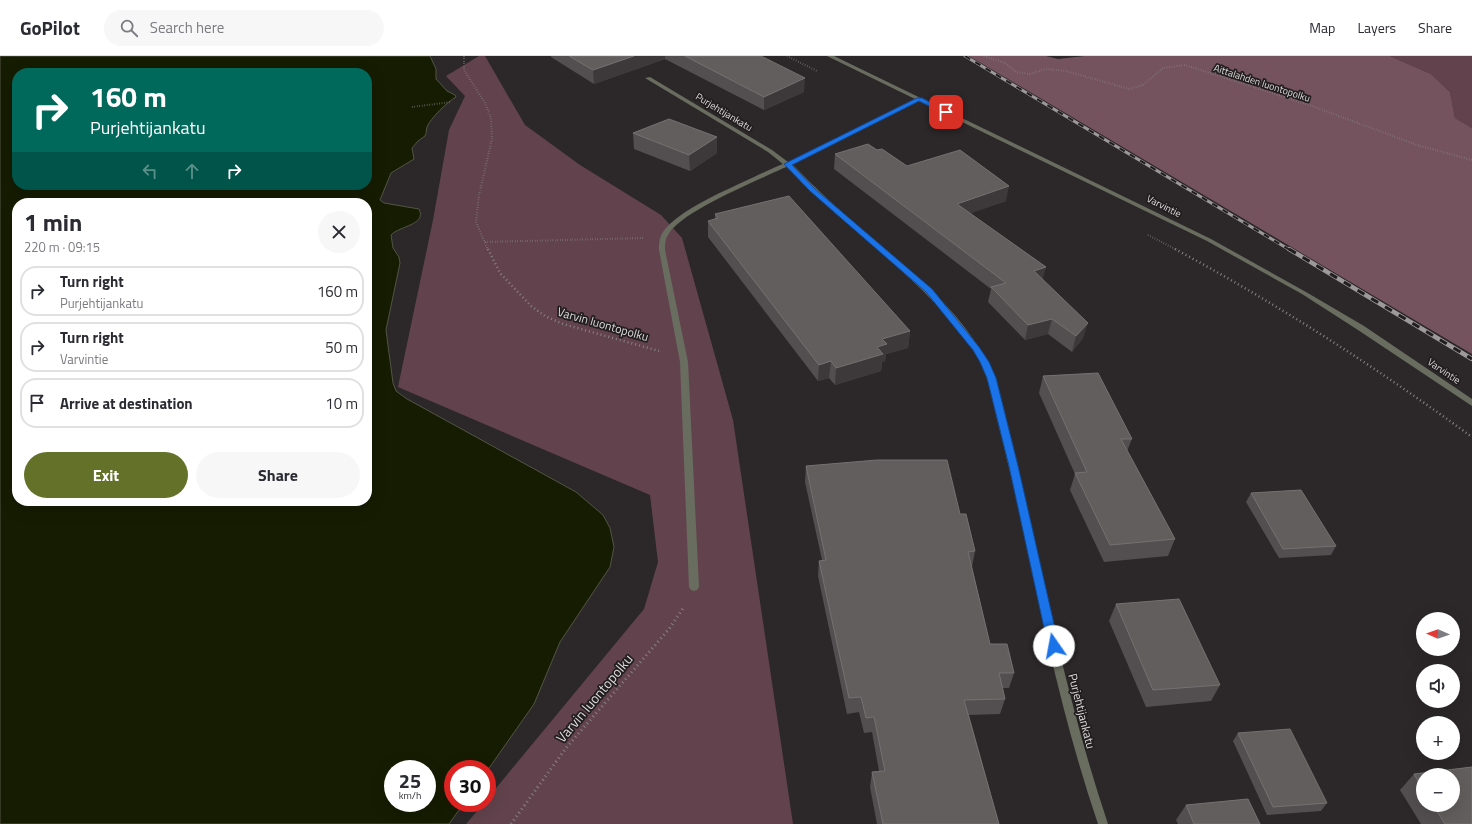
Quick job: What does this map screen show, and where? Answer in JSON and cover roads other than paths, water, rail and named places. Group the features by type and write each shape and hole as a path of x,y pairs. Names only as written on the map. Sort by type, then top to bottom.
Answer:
{"street":[{"name":"Varvintie","path":"830,56 1208,240 1354,324 1472,403"},
{"name":"Purjehtijankatu","path":"648,78 788,164 813,190 929,291 976,348 992,378 1071,721 1089,785 1103,824"},
{"path":"694,587 684,362 662,250 663,237 667,230 688,214 919,99"}],"railway":[{"path":"965,56 1290,250"},
{"path":"1289,249 1472,359"}]}
